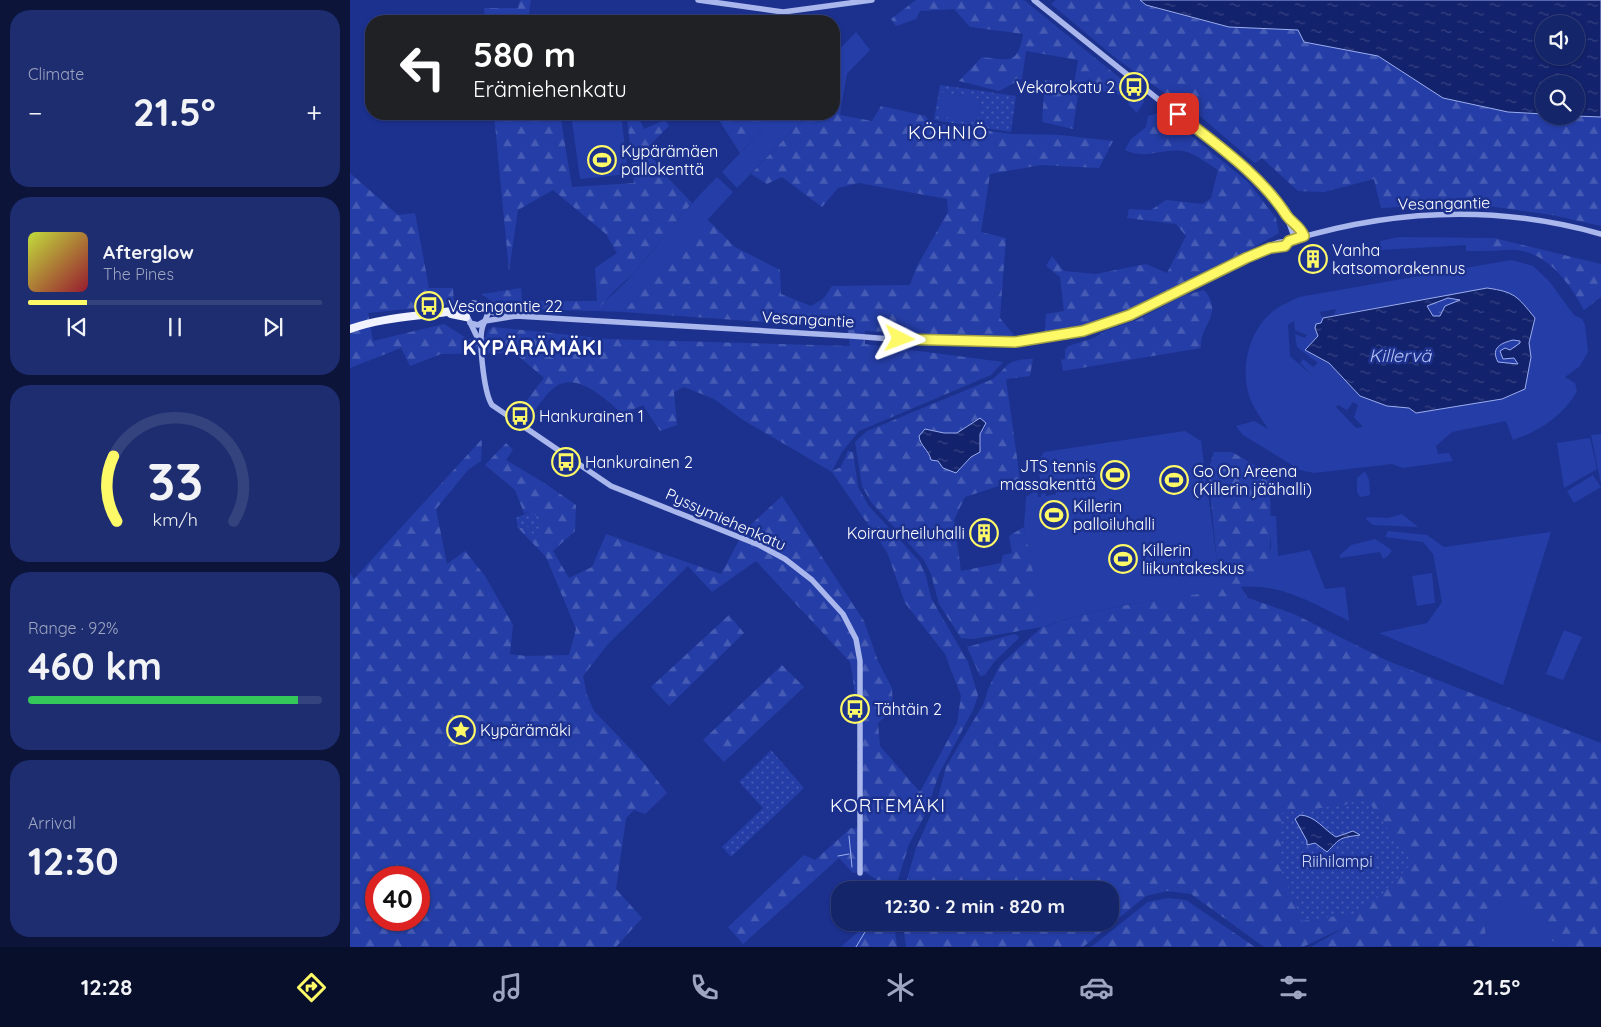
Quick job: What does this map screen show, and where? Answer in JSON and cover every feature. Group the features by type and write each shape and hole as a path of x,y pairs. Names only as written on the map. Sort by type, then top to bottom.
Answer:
{"main road":[{"path":"350,329 396,317 468,308"},
{"path":"447,312 468,320"}],"street":[{"path":"698,0 783,12 872,0"},
{"path":"1034,0 1255,176 1276,198 1304,236"},
{"name":"Vesangantie","path":"488,311 506,316 938,341 1015,342 1083,331 1122,318 1270,248 1285,246 1292,240 1304,236 1363,222 1395,217 1458,214 1514,217 1562,224 1601,234"},
{"path":"1289,218 1292,240"},
{"path":"473,303 484,305 488,311 480,345 468,320 468,308 473,303"},
{"name":"Vesangantie","path":"484,322 506,316"},
{"path":"468,320 476,325 484,322"},
{"name":"Pyssymiehenkatu","path":"480,345 488,396 492,404 610,486 750,542 785,559 812,580 844,614 856,639 860,661 860,873"}],"green space":[{"path":"520,0 531,0 529,15 485,15 484,8 518,8"},
{"path":"916,0 1024,0 1143,97 1144,102 1137,113 1129,105 1127,96 1079,87 1073,129 1042,122 1045,80 1074,84 1078,60 1026,51 1022,79 999,91 959,81 982,57 1006,59 1015,56 1021,44 1023,34 970,27 954,9 920,11 916,19 896,26 891,19"},
{"path":"1056,0 1140,0 1160,10 1229,27 1298,30 1304,42 1378,56 1443,98 1508,112 1535,114 1535,125 1585,125 1585,117 1601,117 1601,226 1552,215 1467,203 1381,208 1374,179 1324,192 1298,191 1262,158 1255,163 1193,110 1163,92 1117,59 1051,4"},
{"path":"856,32 870,50 840,81 840,49"},
{"path":"847,73 840,115 840,81"},
{"path":"940,85 1016,96 1011,132 934,120","holes":["941,92 981,99 977,123 938,116"]},
{"path":"941,92 981,99 977,123 937,116"},
{"path":"881,106 926,116 929,122 934,123 1011,134 1060,135 1113,141 1099,168 1041,165 990,174 981,232 1006,238 1000,318 1016,338 865,331 865,344 1003,362 991,375 859,431 842,452 832,471 841,467 848,451 853,452 858,487 868,505 920,562 926,576 931,598 968,662 978,695 974,708 939,774 926,813 909,844 898,881 878,881 865,872 853,873 839,858 743,944 728,927 804,855 815,860 851,828 863,829 862,762 852,671 850,662 756,561 712,592 688,566 608,644 583,676 587,695 594,711 643,762 667,793 645,814 634,810 626,818 616,889 642,918 616,947 350,947 350,573 354,579 482,439 481,461 468,470 436,509 447,564 465,551 485,576 513,625 510,654 526,656 569,655 576,629 546,557 518,528 529,527 538,530 541,521 529,512 524,513 515,490 485,465 506,443 513,450 506,460 576,505 575,531 553,551 569,578 592,567 606,534 721,574 744,531 782,496 864,621 878,661 892,688 893,710 878,723 880,746 920,792 957,723 961,696 945,654 905,603 887,552 832,472 743,420 714,399 684,387 674,392 677,425 660,431 643,405 623,414 591,389 573,382 564,383 551,390 527,420 520,409 544,378 515,353 441,354 410,366 401,348 350,368 350,173 398,215 415,213 429,288 453,288 454,304 368,313 373,341 444,324 468,339 486,337 488,330 493,327 608,339 850,346 847,328 623,312 707,219 735,247 780,270 781,294 811,306 824,298 832,286 910,285 916,268 948,212 947,199 859,183 838,188 822,207 782,177 767,184 751,174 802,120 840,120 840,115 872,121"},
{"path":"1162,112 1248,182 1276,218 1279,233 1218,266 1115,317 1081,328 1045,332 1046,314 1064,311 1060,277 1046,266 1052,256 1064,271 1096,274 1146,264 1167,273 1186,236 1176,224 1127,218 1129,209 1151,210 1166,200 1203,204 1211,198 1218,170 1197,156 1183,151 1140,154 1125,150 1131,139 1146,127 1148,116"},
{"path":"495,120 561,120 572,187 634,183 627,120 640,120 644,129 665,120 669,126 646,149 667,177 692,203 633,274 613,292 597,311 518,309 495,304 482,294 521,288 522,301 597,301 595,268 617,253 606,234 553,190 518,210 509,271"},
{"name":"Kypärämäen pallokenttä","path":"572,120 622,120 628,174 580,179"},
{"path":"719,120 772,120 740,153"},
{"path":"772,120 802,120 737,188 722,172"},
{"path":"717,177 733,192 623,312 597,311 635,272"},
{"path":"1399,237 1494,238 1486,251 1466,251 1466,245 1381,250 1380,241"},
{"path":"1494,238 1601,264 1601,297 1584,310 1565,281 1549,264 1539,257 1517,250 1486,251"},
{"path":"1511,260 1533,266 1549,281 1574,315 1582,319 1585,325 1588,352 1580,366 1565,377 1575,383 1577,392 1571,401 1550,422 1523,436 1513,440 1506,421 1452,432 1436,446 1438,454 1449,453 1453,461 1403,468 1392,464 1314,473 1300,470 1243,435 1236,426 1254,421 1268,429 1254,406 1248,391 1246,365 1248,352 1258,327 1266,317 1279,307 1299,297","holes":["1487,288 1535,318 1529,343 1531,357 1525,389 1502,399 1416,413 1409,408 1387,406 1360,396 1329,363 1305,350 1318,336 1323,318 1319,312 1336,309 1334,315","1294,321 1295,330 1307,335 1305,338 1295,334 1297,347 1318,363 1313,367 1303,359 1300,363 1315,378 1290,356 1288,325","1353,402 1358,405 1354,417 1363,427 1356,428 1336,407 1338,405 1347,410"]},
{"path":"1204,290 1210,299 1212,313 1201,340 1201,348 1063,371 1061,360 1065,359 1065,350 1068,346 1094,338 1105,331 1137,320 1185,295"},
{"path":"1448,298 1460,300 1447,305 1440,316 1433,316 1427,306"},
{"path":"1513,340 1521,342 1514,358 1518,364 1498,362 1496,353 1498,347 1505,342"},
{"path":"1033,359 1030,376 1006,379 1020,479 965,497 954,520 961,571 1001,563 1003,555 1012,553 1009,536 1024,527 1044,627 1109,608 1220,591 1208,471 1214,452 1232,452 1270,474 1270,547 1268,561 1264,573 1259,580 1241,587 1248,598 1294,614 1388,661 1601,743 1601,947 1564,947 1551,940 1547,921 1509,900 1486,909 1485,946 1311,947 1347,926 1303,947 1264,947 1191,894 1167,891 1146,896 1119,918 1119,881 907,881 916,848 937,801 946,767 984,703 988,689 1000,665 1042,627 973,639 961,638 939,604 931,574 924,560 871,502 862,486 855,442 867,431 993,379 1010,363 1018,360","holes":["975,420 985,428 980,434 981,444 977,455 971,457 962,465 943,468 938,461 932,460 930,453 919,442 929,429 944,433 957,433"]},
{"name":"Killerin liikuntakeskus","path":"1185,431 1201,441 1221,591 1109,608 1043,627 1024,527 1026,497 1037,490 1038,497 1045,493 1046,496 1056,494 1055,487 1044,487 1041,484 1037,463 1044,452"},
{"path":"1601,434 1601,484 1591,435"},
{"path":"1590,438 1597,469 1564,488 1557,443"},
{"path":"1365,471 1369,480 1370,495 1360,497 1357,492 1357,478"},
{"path":"1593,475 1601,487 1574,503 1567,491"},
{"path":"529,512 540,517 541,521 537,535 533,535 529,527 518,528 516,518"},
{"path":"1402,514 1418,527 1373,525 1366,519 1367,517 1388,518"},
{"path":"1269,516 1276,516 1278,556 1310,550 1325,589 1345,587 1349,621 1297,596 1269,588 1240,587 1259,580 1271,547"},
{"path":"1388,531 1427,535 1444,547 1551,532 1503,685 1379,633 1427,623 1442,602 1433,554 1423,542 1385,537"},
{"path":"1375,539 1392,550 1383,559 1380,552 1340,558 1340,555 1351,545"},
{"path":"1432,573 1435,603 1417,606 1412,576"},
{"path":"729,615 744,633 669,706 651,687"},
{"path":"1564,630 1582,637 1563,680 1546,674"},
{"path":"1014,634 1019,636 1018,639 994,662 985,675 980,676 967,647"},
{"path":"782,665 804,687 724,762 703,740"},
{"path":"771,750 804,788 731,857 722,847 763,808 739,782"},
{"name":"Riihilampi","path":"1366,798 1412,863 1382,894 1358,913 1302,921 1281,870 1281,813 1344,805"},
{"path":"1168,898 1186,900 1255,947 1091,947 1111,931 1119,931 1119,925 1148,902"},
{"path":"1509,899 1547,921 1552,940 1564,947 1477,947 1485,945 1486,909"},
{"path":"859,931 895,931 897,947 841,947"},
{"path":"904,931 1103,931 1083,947 906,947"}],"water":[{"path":"1140,0 1601,0 1601,117 1585,116 1585,75 1535,75 1535,114 1508,112 1443,98 1378,56 1304,42 1298,30 1229,27 1146,5"},
{"name":"Killervä","path":"1487,288 1510,293 1535,318 1529,343 1531,357 1525,389 1502,399 1416,413 1409,408 1387,406 1360,396 1329,363 1305,350 1318,336 1315,328 1316,324 1321,323 1323,318","holes":["1448,298 1460,300 1445,306 1440,316 1433,316 1427,306","1513,340 1520,341 1520,343 1510,350 1505,348 1500,351 1503,359 1514,358 1518,364 1498,362 1495,353 1498,346"]},
{"path":"980,418 986,423 980,434 980,452 971,457 956,473 943,468 938,461 931,460 919,436 925,429 944,433 957,433"},
{"name":"Riihilampi","path":"1300,815 1315,820 1336,837 1353,831 1360,835 1340,839 1327,852 1315,843 1307,845 1307,841 1295,819"}],"waterway":[{"path":"849,836 852,867"},
{"path":"838,856 849,854"},
{"path":"856,947 866,931"}],"place":[{"name":"Vekarokatu 2","path":"1134,87"},
{"name":"Kypärämäen pallokenttä","path":"602,160"},
{"name":"Vanha katsomorakennus","path":"1313,259"},
{"name":"Vesangantie 22","path":"429,306"},
{"name":"Hankurainen 1","path":"520,416"},
{"name":"Hankurainen 2","path":"566,462"},
{"name":"JTS tennis massakenttä","path":"1115,475"},
{"name":"Go On Areena (Killerin jäähalli)","path":"1174,480"},
{"name":"Killerin palloiluhalli","path":"1054,515"},
{"name":"Koiraurheiluhalli","path":"984,533"},
{"name":"Killerin liikuntakeskus","path":"1123,559"},
{"name":"Tähtäin 2","path":"855,709"},
{"name":"Kypärämäki","path":"461,730"}],"district":[{"name":"KÖHNIÖ","path":"948,132"},
{"name":"KYPÄRÄMÄKI","path":"533,348"},
{"name":"KORTEMÄKI","path":"888,805"}],"route":[{"path":"900,339 1015,342 1038,340 1083,331 1130,315 1246,258 1270,248 1276,249 1285,246 1289,241 1304,236 1300,228 1289,218 1270,190 1178,114"}]}
